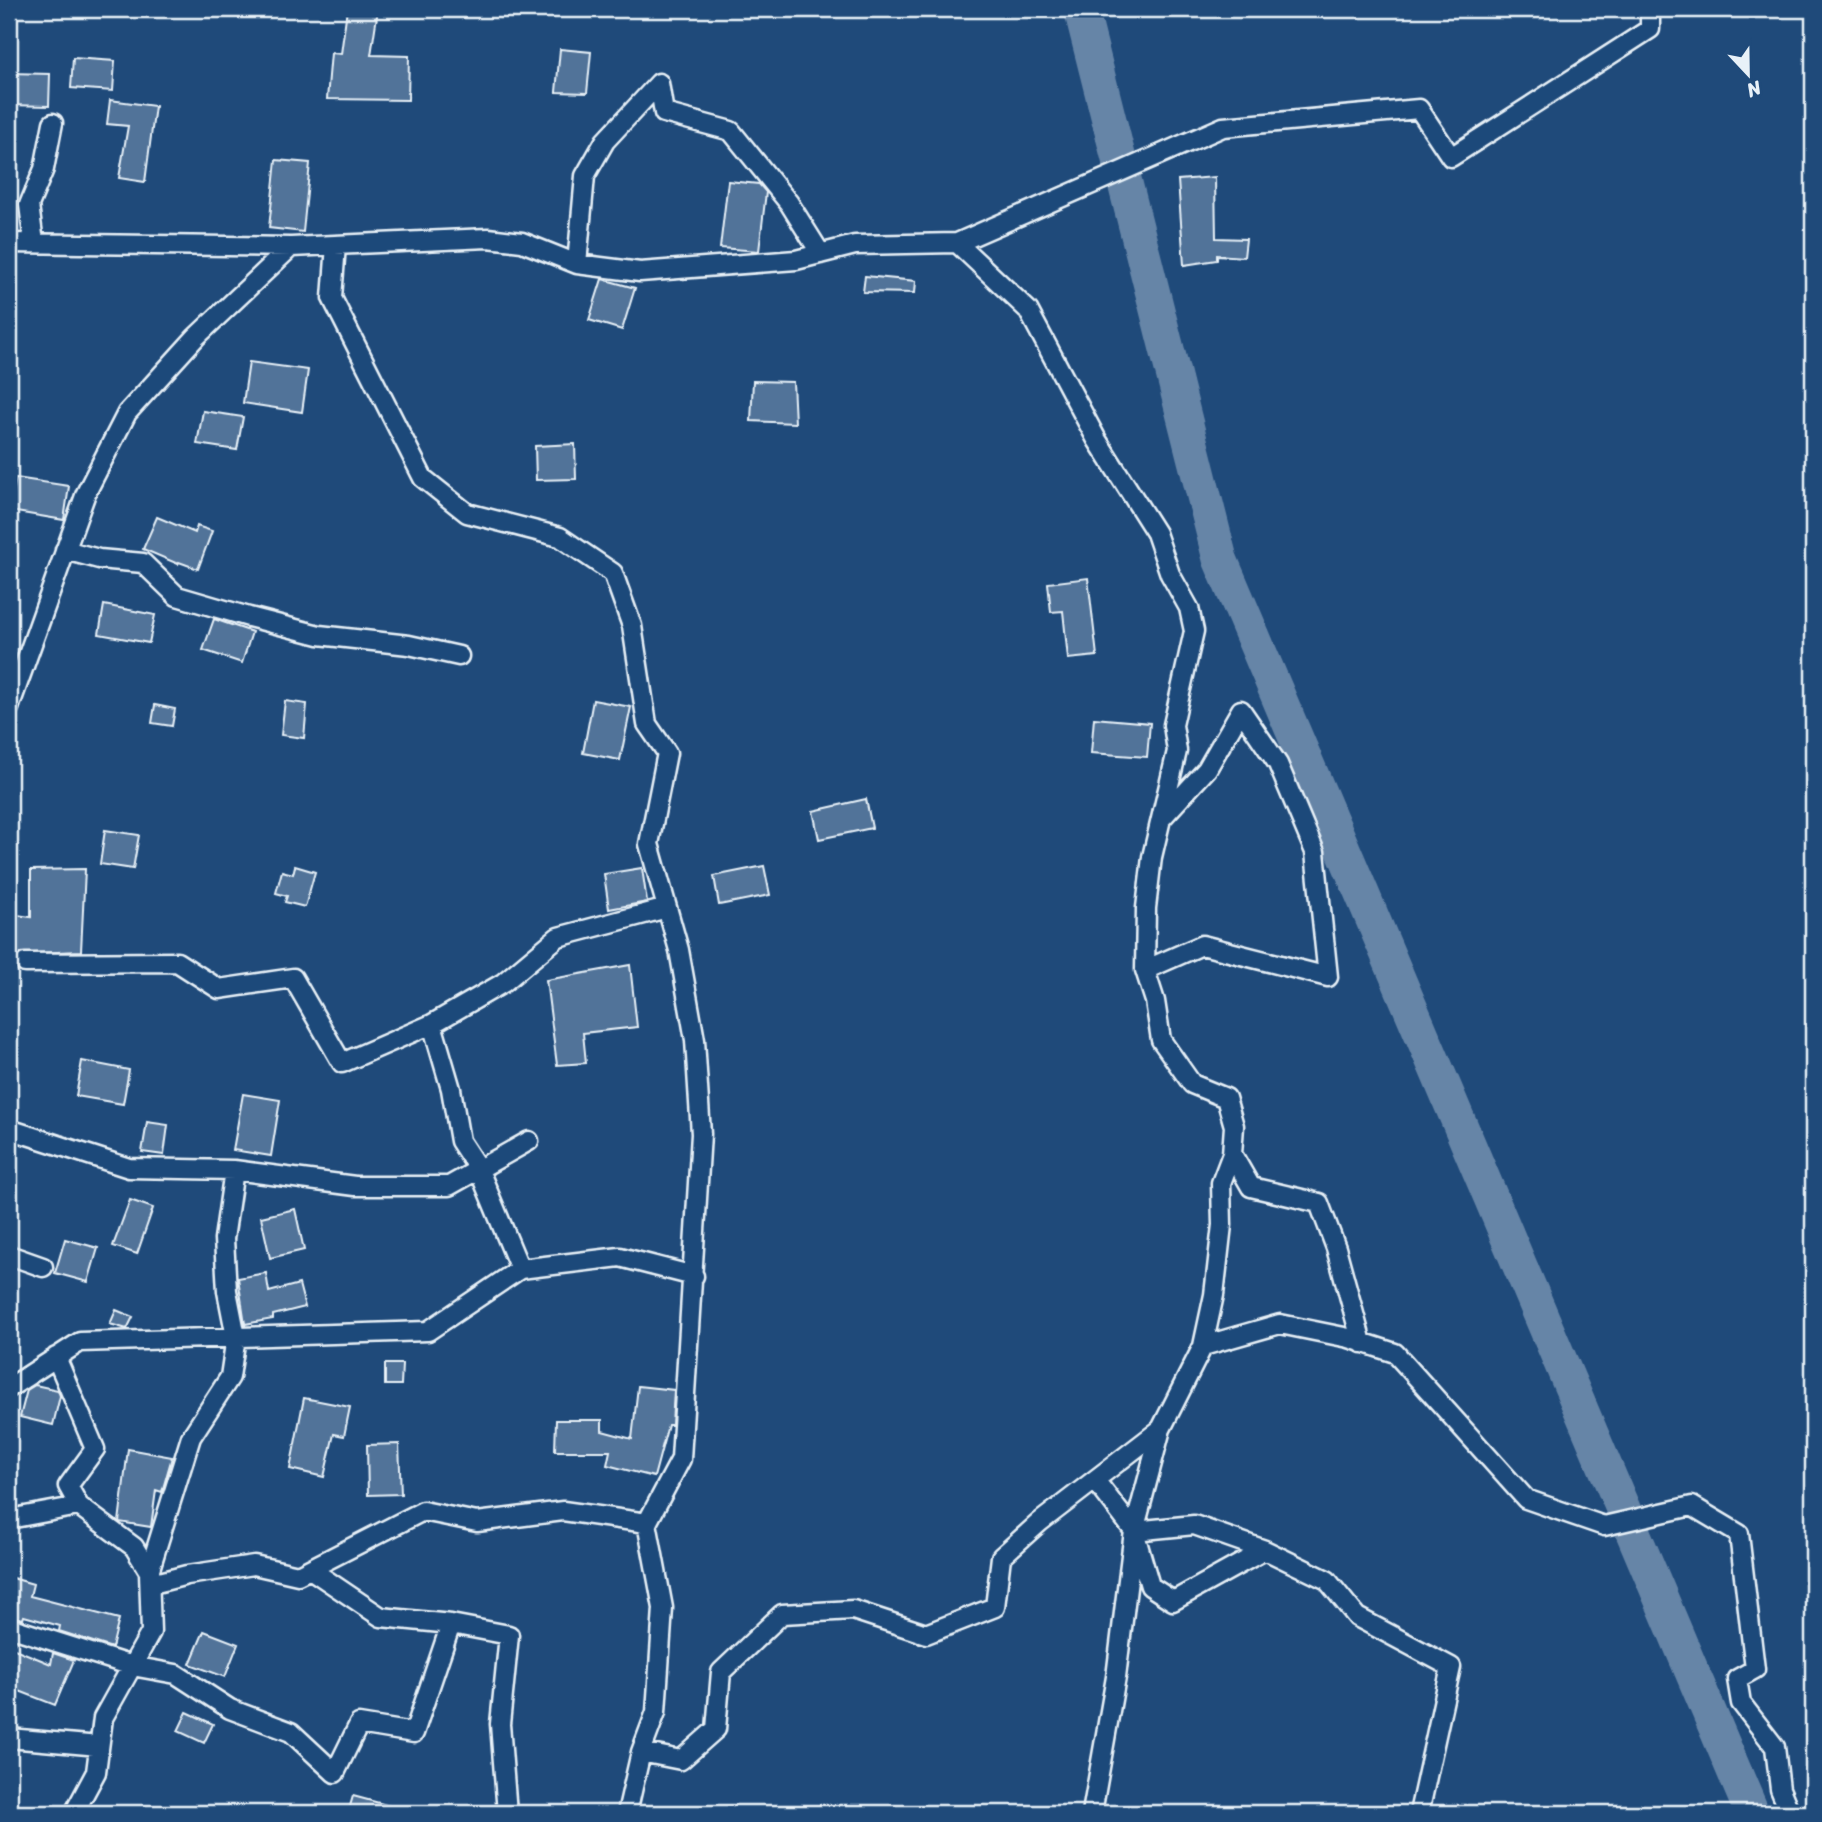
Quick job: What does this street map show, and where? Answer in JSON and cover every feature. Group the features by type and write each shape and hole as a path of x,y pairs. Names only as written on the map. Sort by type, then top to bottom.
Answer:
{"street":[{"path":"9,243 290,247 488,238 522,242 576,264 640,272 796,260 855,246 957,243 1223,127 1419,108 1451,157 1650,29 1650,9"},
{"path":"576,264 586,176 605,141 659,83 664,113 731,131 789,203 821,254"},
{"path":"34,243 29,205 44,169 53,123"},
{"path":"957,243 1028,310 1097,440 1156,533 1170,575 1189,608 1194,631 1173,725 1177,751 1152,857 1146,908 1145,970 1155,1001 1161,1040 1192,1084 1226,1098 1234,1126 1233,1154 1221,1183 1222,1224 1214,1295 1203,1346 1161,1429 1134,1531 1116,1678 1092,1813"},
{"path":"336,245 332,298 423,478 467,513 560,537 613,573 632,626 647,724 667,753 649,844 679,950 696,1053 701,1134 681,1459 647,1523 663,1608 656,1712 642,1752 627,1813"},
{"path":"9,708 86,493 127,413 196,337 290,247"},
{"path":"65,550 99,559 143,564 177,596 260,620 318,635 409,645 459,656"},
{"path":"1145,970 1202,945 1328,977 1315,852 1279,764 1241,710 1207,769 1161,819"},
{"path":"24,963 177,962 219,989 293,978 342,1063 432,1024 503,983 558,937 667,908"},
{"path":"432,1024 451,1089 460,1141 479,1170 520,1269"},
{"path":"9,1129 129,1168 234,1170 355,1186 449,1186 529,1141"},
{"path":"1233,1154 1251,1187 1320,1203 1336,1248 1362,1343"},
{"path":"74,1813 96,1772 103,1718 151,1632 149,1572 191,1437 230,1377 236,1337 227,1291 225,1239 234,1170"},
{"path":"9,1255 43,1267"},
{"path":"9,1388 80,1342 428,1331 520,1269 620,1256 694,1276"},
{"path":"1203,1346 1280,1324 1395,1353 1526,1499 1604,1526 1692,1506 1739,1534 1755,1669 1737,1679 1741,1703 1775,1746 1780,1789 1790,1813"},
{"path":"56,1357 95,1449 68,1486 79,1506 134,1546 156,1583 187,1575 254,1565 298,1575 423,1511 477,1522 563,1511 647,1523"},
{"path":"642,1752 681,1759 716,1729 721,1672 782,1614 853,1610 926,1634 995,1607 1001,1557 1161,1429"},
{"path":"1095,1480 1134,1531 1150,1586 1173,1601 1265,1550"},
{"path":"9,1519 79,1506"},
{"path":"1134,1531 1194,1525 1265,1550 1327,1580 1357,1617 1451,1667 1419,1813"},
{"path":"310,1569 380,1616 451,1624 509,1635 500,1724 507,1813"},
{"path":"9,1626 132,1667 176,1674 230,1709 291,1732 335,1773 359,1724 414,1733 451,1624"},
{"path":"9,1738 99,1746"}],"building":[{"path":"347,9 378,9 371,55 409,56 408,100 327,99 331,53 341,54"},
{"path":"560,49 591,52 587,93 556,92"},
{"path":"73,58 115,61 113,91 71,88"},
{"path":"9,73 50,74 49,106 9,105"},
{"path":"110,100 155,106 145,182 119,178 128,126 107,124"},
{"path":"276,160 310,163 303,232 269,228"},
{"path":"1215,177 1216,238 1246,239 1244,257 1217,255 1217,260 1184,265 1178,180"},
{"path":"728,181 759,184 766,192 759,251 720,248"},
{"path":"865,276 916,281 915,293 863,292"},
{"path":"602,279 635,288 622,330 589,320"},
{"path":"249,362 308,370 302,412 243,403"},
{"path":"753,381 793,382 795,423 751,421"},
{"path":"203,411 243,417 237,450 197,444"},
{"path":"575,444 576,479 536,480 535,446"},
{"path":"16,478 69,486 64,520 10,511"},
{"path":"157,517 195,533 197,526 212,531 198,569 179,562 178,564 143,549"},
{"path":"1088,578 1097,656 1068,659 1063,611 1051,612 1048,583"},
{"path":"104,605 155,615 149,643 99,634"},
{"path":"214,619 252,632 242,663 203,650"},
{"path":"593,700 631,707 620,760 583,753"},
{"path":"285,701 307,704 304,738 281,735"},
{"path":"155,705 175,709 172,726 152,723"},
{"path":"1094,718 1150,723 1147,757 1091,753"},
{"path":"866,799 872,828 819,839 813,811"},
{"path":"105,830 139,835 133,869 100,864"},
{"path":"295,866 315,872 305,907 285,902 287,896 276,893 282,871 293,874"},
{"path":"764,866 770,895 719,905 714,876"},
{"path":"642,868 647,902 609,909 604,874"},
{"path":"85,869 81,951 9,954 9,914 31,917 31,870"},
{"path":"630,965 637,1027 583,1033 586,1063 557,1065 546,980"},
{"path":"82,1061 129,1070 123,1104 76,1096"},
{"path":"243,1094 280,1100 271,1156 233,1150"},
{"path":"147,1122 168,1125 164,1155 142,1152"},
{"path":"130,1200 153,1208 137,1254 113,1246"},
{"path":"295,1209 304,1250 270,1258 261,1217"},
{"path":"65,1239 98,1248 88,1282 55,1273"},
{"path":"266,1273 269,1292 299,1284 305,1307 273,1315 273,1319 245,1324 238,1278"},
{"path":"116,1310 133,1317 127,1329 110,1324"},
{"path":"385,1364 402,1364 401,1385 385,1385"},
{"path":"35,1385 58,1390 60,1396 53,1425 20,1417 27,1390"},
{"path":"638,1386 674,1390 672,1425 668,1425 654,1477 607,1465 610,1451 555,1451 556,1420 602,1420 602,1431 632,1439"},
{"path":"304,1398 350,1407 344,1436 334,1434 324,1477 290,1469"},
{"path":"399,1444 401,1494 368,1495 367,1445"},
{"path":"128,1449 172,1457 162,1492 156,1490 151,1527 119,1522"},
{"path":"9,1577 33,1584 30,1596 119,1619 112,1648 59,1631 60,1626 24,1616 23,1619 9,1616"},
{"path":"204,1631 238,1644 225,1677 190,1664"},
{"path":"9,1639 15,1641 12,1648 51,1664 53,1653 74,1660 55,1705 9,1687"},
{"path":"187,1712 213,1724 204,1743 178,1731"},
{"path":"353,1796 398,1808 398,1813 348,1813"}],"waterway":[{"path":"1081,9 1220,559 1752,1813"}]}
